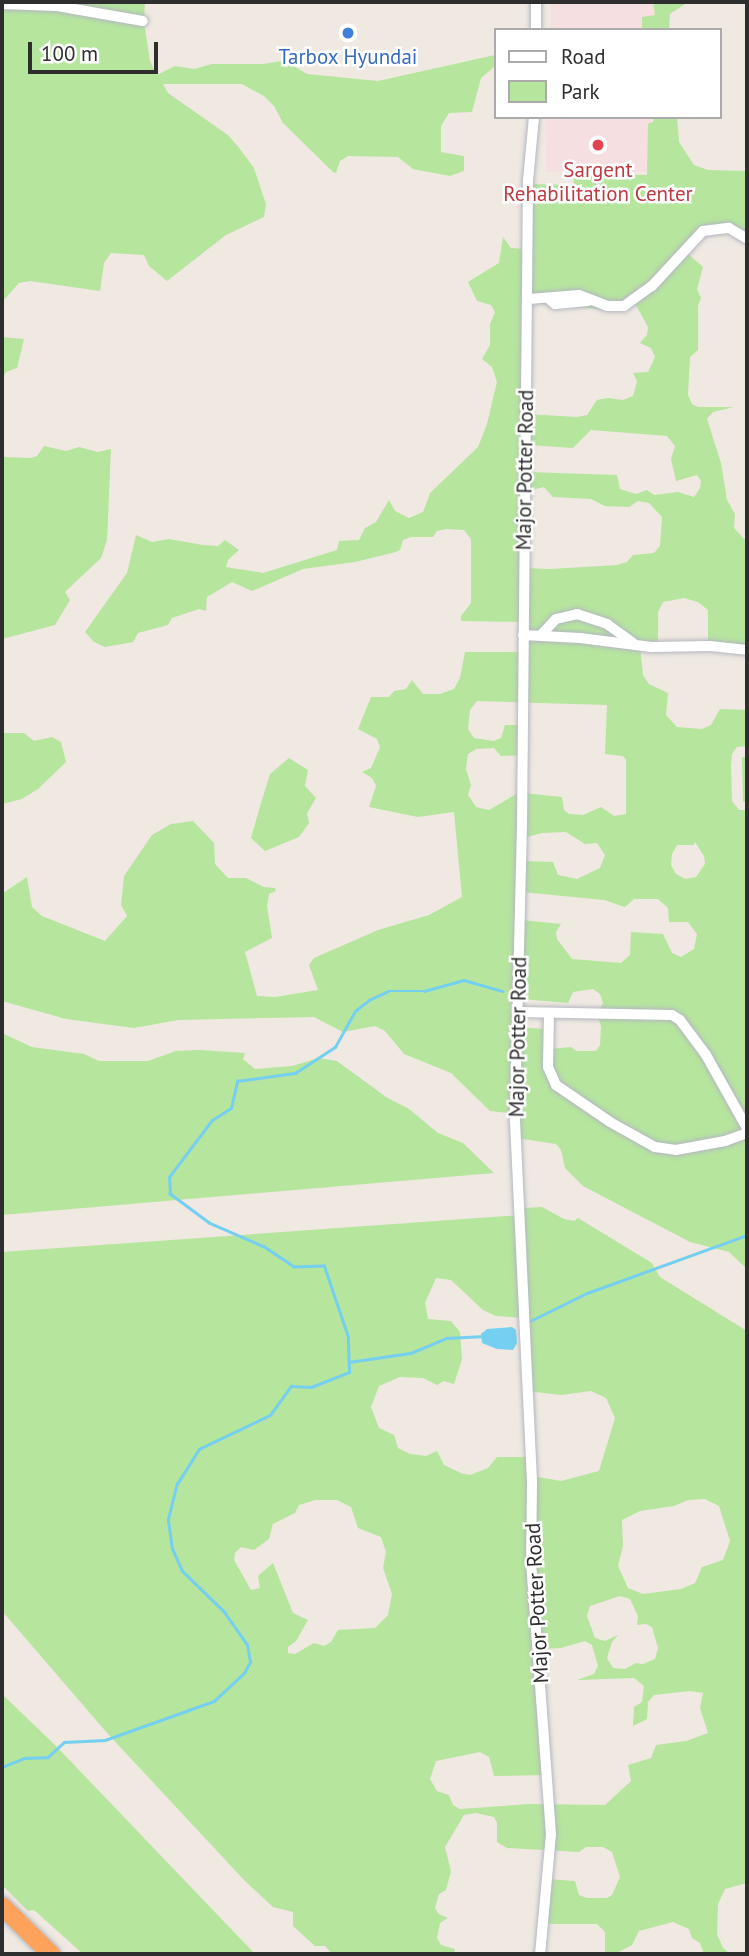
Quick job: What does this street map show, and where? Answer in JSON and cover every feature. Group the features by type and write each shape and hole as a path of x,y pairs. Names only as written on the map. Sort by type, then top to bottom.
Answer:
{"highway":[{"path":"2,1906 51,1954"}],"street":[{"path":"536,2 536,28"},
{"path":"2,4 57,6 143,21"},
{"name":"Major Potter Road","path":"534,119 528,180 529,299 519,1012 515,1121 532,1484 531,1562 551,1834 540,1954"},
{"path":"529,299 549,299 555,304 588,301 613,307 629,304 652,286 703,231 730,228 747,239"},
{"path":"541,635 556,619 577,614 607,624 636,646"},
{"path":"523,635 636,646 710,646 747,650"},
{"path":"519,1012 672,1015 680,1020 706,1055 747,1128"},
{"path":"550,1014 548,1067 556,1085 610,1122 655,1147 676,1150 725,1141 747,1133"}],"shaded area":[{"path":"551,2 656,2 656,28 551,28"},
{"name":"Sargent Rehabilitation Center","path":"546,119 652,119 652,172 546,172"}],"green space":[{"path":"2,2 145,2 144,22 150,61 157,75 175,66 194,69 212,64 263,64 282,61 287,56 292,65 307,74 378,81 494,55 494,67 481,78 472,112 449,113 441,126 441,152 464,156 464,171 450,176 413,169 398,157 348,156 340,161 336,173 283,123 274,106 264,96 242,84 163,84 168,93 228,135 240,149 254,168 266,204 264,217 226,235 167,281 149,266 144,255 111,253 104,263 100,291 30,281 19,283 2,302"},
{"path":"653,2 688,2 670,14 669,28 642,28 642,17 655,15"},
{"path":"654,119 677,119 679,142 694,165 708,170 747,171 745,237 731,230 709,232 686,252 703,267 697,289 701,298 698,306 698,350 690,357 688,395 692,404 698,407 734,407 713,412 707,419 721,463 727,500 735,514 734,528 747,542 747,651 708,643 708,610 698,602 684,598 663,602 658,612 658,645 640,646 643,675 649,684 668,693 666,715 677,727 702,729 711,725 720,709 747,710 747,746 737,747 732,754 731,765 732,801 739,810 747,810 747,1269 729,1252 690,1242 583,1186 565,1168 561,1150 556,1144 517,1138 516,1114 490,1111 451,1073 404,1054 385,1031 375,1026 343,1032 314,1017 178,1020 134,1028 66,1019 2,1001 3,893 27,877 32,907 42,916 105,941 127,916 121,905 124,876 152,835 171,824 193,821 214,843 215,864 228,878 246,878 264,887 275,888 276,891 269,894 267,906 272,938 245,952 257,996 275,997 318,990 309,965 314,958 378,930 429,915 462,897 454,812 418,817 369,807 376,786 372,778 362,772 371,768 380,747 377,739 358,729 371,697 389,697 394,691 406,689 412,680 423,694 440,694 454,689 460,678 465,652 522,652 523,622 461,621 461,616 471,603 471,539 464,530 446,529 437,531 433,537 411,537 403,540 400,550 396,552 355,562 303,569 252,591 232,582 207,597 206,611 199,609 172,618 168,625 138,633 133,642 105,647 94,642 85,632 127,573 136,535 152,542 169,539 218,546 225,540 239,550 228,560 226,567 263,573 337,550 339,541 359,540 365,528 376,522 389,500 395,511 409,518 423,512 430,493 478,447 487,424 497,382 492,367 482,359 490,345 490,324 495,312 491,305 477,301 468,282 499,263 503,237 511,248 527,249 530,184 573,185 575,174 647,175 648,124","holes":["530,303 609,310 625,310 636,305 648,327 647,335 640,343 651,348 655,357 648,372 633,373 637,381 633,396 623,400 597,400 587,415 577,417 527,414","591,430 667,436 675,446 671,459 676,481 697,475 701,481 700,488 694,497 678,492 654,495 647,490 636,494 620,489 617,475 527,472 529,445 573,448","544,487 553,497 591,499 605,506 629,507 638,501 649,503 662,517 660,546 654,553 633,555 627,562 617,565 525,568 528,491","477,701 607,705 605,754 623,756 626,760 626,814 614,816 601,807 583,815 569,814 564,810 562,797 524,793 523,790 489,810 476,807 468,795 471,785 466,769 468,754 476,749 494,748 501,756 522,755 522,725 505,725 501,738 494,741 474,738 468,729 470,710","566,832 585,844 597,843 605,855 600,868 577,879 558,875 553,862 523,861 523,838 542,833","695,842 704,856 705,864 696,877 685,879 676,874 671,865 672,854 677,845 694,845","522,892 604,900 625,907 634,899 658,899 668,908 669,922 688,922 697,934 694,949 681,957 672,953 663,934 631,932 630,955 621,963 572,959 557,939 556,932 561,924 522,920","593,989 600,994 603,1003 597,1015 601,1026 600,1045 596,1051 577,1051 571,1047 550,1049 544,1044 543,1029 519,1027 521,999 568,1003 573,992"]},
{"path":"2,337 24,339 17,368 6,372 2,380"},
{"path":"44,446 66,451 79,447 98,452 111,449 107,540 101,558 65,592 70,600 55,625 2,639 2,454 5,457 31,458 37,456"},
{"path":"2,733 24,733 34,741 52,737 61,742 66,762 38,789 22,799 2,804"},
{"path":"742,757 747,757 747,801 743,802"},
{"path":"289,758 308,770 305,786 316,798 307,813 309,823 299,837 265,851 251,838 270,774"},
{"path":"2,1033 32,1047 84,1054 99,1061 148,1061 176,1051 200,1050 245,1053 243,1059 255,1069 292,1066 319,1058 337,1061 386,1097 409,1109 438,1133 463,1143 494,1173 2,1215"},
{"path":"542,1207 564,1219 574,1221 578,1218 652,1263 660,1277 747,1331 747,1883 725,1889 718,1904 717,1934 723,1948 730,1954 704,1954 700,1943 692,1938 689,1929 673,1922 639,1931 632,1945 615,1954 605,1954 605,1932 597,1924 543,1924 548,1879 575,1881 579,1895 587,1898 607,1898 612,1895 620,1877 612,1852 603,1847 586,1847 579,1852 507,1848 497,1842 497,1823 494,1817 476,1813 464,1815 445,1847 451,1871 446,1890 439,1894 435,1908 439,1914 448,1918 440,1923 437,1938 441,1945 455,1949 454,1954 332,1954 325,1946 315,1946 293,1926 293,1912 273,1907 244,1880 108,1734 2,1611 2,1252 521,1215 523,1208","holes":["436,1278 451,1280 483,1310 496,1316 524,1318 527,1391 561,1395 591,1391 606,1398 615,1418 599,1471 561,1481 532,1476 532,1457 497,1457 488,1468 470,1475 444,1465 437,1451 426,1456 410,1454 398,1448 394,1435 379,1428 371,1407 379,1386 400,1377 423,1378 437,1385 444,1381 454,1384 462,1359 460,1332 451,1321 428,1319 425,1303","705,1499 719,1506 730,1541 723,1560 702,1567 695,1583 681,1589 643,1594 628,1588 618,1566 623,1546 622,1520 640,1511 674,1506 688,1500","315,1500 337,1500 351,1507 358,1528 381,1537 386,1552 383,1568 392,1594 388,1615 375,1628 338,1630 331,1642 324,1646 314,1643 295,1654 288,1653 288,1647 296,1641 308,1620 293,1613 273,1563 258,1576 260,1588 251,1590 234,1560 235,1553 241,1547 254,1550 269,1539 273,1524 295,1513 299,1505","620,1596 630,1599 638,1616 637,1625 646,1624 652,1627 658,1648 655,1659 643,1664 636,1663 625,1669 613,1668 607,1658 612,1642 618,1635 605,1641 595,1638 587,1616 590,1606","585,1641 592,1645 598,1666 594,1674 577,1680 634,1678 644,1686 642,1702 634,1707 633,1726 647,1719 648,1702 654,1695 690,1691 703,1693 700,1708 708,1733 686,1741 656,1745 651,1758 628,1765 631,1781 605,1805 529,1804 460,1809 453,1805 449,1795 437,1791 430,1779 436,1761 480,1752 489,1757 494,1776 546,1775 541,1649 561,1648"]},
{"path":"2,1694 56,1746 255,1954 83,1954 34,1910 28,1911 2,1885"}],"water":[{"path":"512,1327 516,1330 517,1343 513,1350 497,1349 482,1343 481,1334 487,1329"}],"waterway":[{"path":"2,1767 24,1758 48,1757 64,1742 105,1740 214,1701 244,1673 250,1662 247,1645 225,1613 182,1571 172,1549 168,1519 177,1484 199,1449 270,1415 291,1386 311,1387 349,1372 348,1337 324,1266 294,1267 264,1247 209,1223 170,1194 169,1177 212,1120 231,1108 237,1081 295,1073 335,1047 355,1011 369,1000 388,991 424,991 464,980 502,991"},
{"path":"526,1323 587,1293 747,1235"},
{"path":"349,1362 411,1353 447,1338 484,1336"}],"place":[{"name":"Tarbox Hyundai","path":"348,33"},
{"name":"Sargent Rehabilitation Center","path":"598,145"}]}
